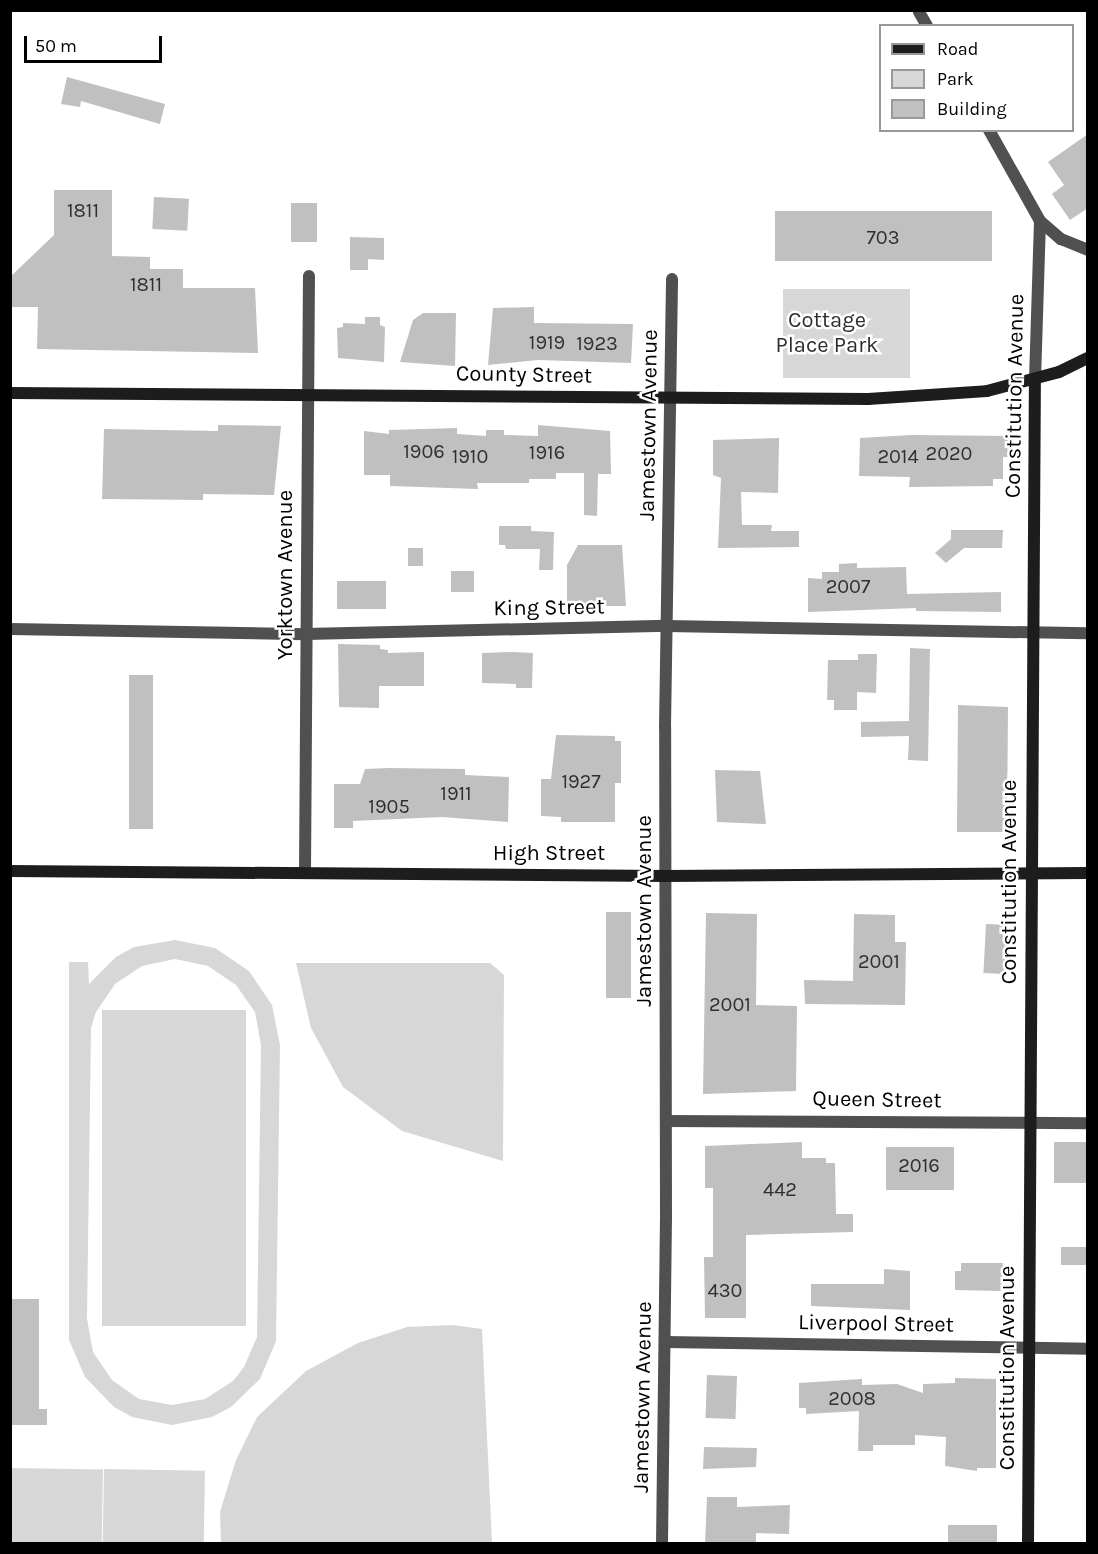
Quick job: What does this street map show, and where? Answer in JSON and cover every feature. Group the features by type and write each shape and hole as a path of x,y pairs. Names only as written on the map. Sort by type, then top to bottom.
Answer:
{"street":[{"path":"919,12 926,24"},
{"path":"990,132 1040,221 1061,239 1088,250"},
{"name":"Constitution Avenue","path":"1028,1544 1035,380 1040,221"},
{"name":"Yorktown Avenue","path":"305,873 309,276"},
{"name":"Jamestown Avenue","path":"662,1544 665,1342 667,626 672,279"},
{"name":"County Street","path":"10,393 309,392 670,399 924,397 987,391 1035,380 1082,364 1088,358"},
{"name":"King Street","path":"10,629 306,634 667,626 1088,633"},
{"name":"High Street","path":"10,871 666,876 1088,873"},
{"name":"Queen Street","path":"666,1121 1088,1123"},
{"name":"Liverpool Street","path":"665,1342 1088,1349"}],"green space":[{"name":"Cottage Place Park","path":"783,289 910,289 910,378 783,378"},
{"path":"175,940 215,948 249,971 272,1005 280,1045 276,1341 260,1379 231,1407 212,1417 172,1425 132,1417 114,1407 85,1377 69,1340 69,962 88,962 89,984 116,957 134,947","holes":["175,959 208,966 236,985 255,1012 261,1045 257,1337 244,1367 233,1381 205,1399 172,1405 139,1399 112,1380 93,1352 87,1319 91,1028 96,1012 115,984 142,966"]},
{"path":"296,963 490,963 504,975 503,1161 402,1131 343,1087 311,1028"},
{"path":"102,1010 246,1010 246,1326 102,1326"},
{"path":"452,1325 482,1329 492,1543 221,1543 220,1512 236,1460 257,1417 306,1371 358,1343 407,1327"},
{"path":"11,1468 103,1470 102,1544 10,1543"},
{"path":"104,1469 205,1471 204,1544 103,1543"}],"building":[{"path":"67,77 165,104 160,124 81,101 80,107 61,104"},
{"path":"1088,134 1088,208 1070,220 1052,194 1064,185 1048,162"},
{"path":"54,190 112,190 112,256 150,257 150,269 183,269 183,288 255,288 258,353 37,349 38,307 10,307 10,277 54,235"},
{"path":"154,197 189,199 187,231 152,229"},
{"path":"291,203 317,203 317,242 291,242"},
{"path":"775,211 992,211 992,261 775,261"},
{"path":"350,237 384,238 384,260 368,259 368,270 350,270"},
{"path":"534,307 534,323 633,324 631,363 538,360 488,365 493,308"},
{"path":"423,313 456,313 455,366 400,362 413,320"},
{"path":"365,317 380,317 380,325 385,327 384,362 338,358 337,328 343,327 343,323 365,324"},
{"path":"218,425 281,426 274,495 203,494 203,500 102,499 104,429 218,431"},
{"path":"538,425 610,431 611,474 598,474 597,516 584,515 584,473 556,473 556,479 529,479 529,483 477,483 478,489 390,486 390,475 364,475 364,431 389,434 389,430 457,428 457,434 486,436 486,430 504,430 504,435 538,436"},
{"path":"911,435 1013,436 1013,457 1003,457 1003,479 993,479 993,486 909,487 910,477 859,476 860,438"},
{"path":"779,438 778,493 741,492 742,525 772,525 771,531 799,531 799,547 718,548 721,478 713,475 713,440"},
{"path":"499,526 531,526 531,531 554,532 553,570 539,570 540,549 506,549 505,545 499,545"},
{"path":"951,530 1003,530 1002,548 964,548 946,563 935,553 951,539"},
{"path":"578,545 622,545 626,606 567,606 567,565"},
{"path":"408,548 423,548 423,566 408,566"},
{"path":"857,563 857,568 906,567 907,594 1001,592 1001,612 916,611 916,608 808,612 808,578 822,579 822,572 839,572 839,564"},
{"path":"451,571 474,571 474,592 451,592"},
{"path":"337,581 386,581 386,609 337,609"},
{"path":"338,644 380,645 380,649 388,650 388,653 424,652 424,686 379,686 379,708 339,707"},
{"path":"910,648 930,649 928,761 908,760 909,736 861,737 861,722 909,721"},
{"path":"482,653 533,653 532,688 516,688 516,684 482,683"},
{"path":"858,654 877,654 876,693 857,692 857,710 834,710 834,700 827,700 828,660 858,660"},
{"path":"129,675 153,675 153,829 129,829"},
{"path":"958,705 1008,707 1007,826 1002,832 957,832"},
{"path":"556,735 615,736 615,741 621,741 621,783 615,783 615,822 561,822 561,817 541,816 541,779 551,779"},
{"path":"365,769 465,769 465,775 509,777 508,822 442,817 353,821 353,828 334,828 334,784 360,784"},
{"path":"715,770 760,771 766,824 717,822"},
{"path":"606,912 631,912 631,998 606,998"},
{"path":"706,913 757,914 756,1005 797,1006 796,1091 703,1094"},
{"path":"854,914 895,915 895,942 906,942 905,1005 805,1004 804,980 853,981"},
{"path":"986,924 1007,925 1004,974 983,973"},
{"path":"802,1142 802,1158 826,1158 826,1163 835,1163 836,1214 853,1214 853,1232 746,1235 746,1318 705,1318 704,1257 713,1257 713,1188 705,1188 705,1146"},
{"path":"1054,1142 1088,1142 1088,1183 1054,1183"},
{"path":"886,1147 954,1147 954,1190 886,1190"},
{"path":"1061,1247 1088,1247 1088,1265 1061,1265"},
{"path":"961,1263 1003,1263 1002,1291 955,1290 955,1271 961,1271"},
{"path":"884,1269 910,1271 910,1310 811,1306 811,1284 884,1284"},
{"path":"10,1299 39,1299 39,1409 47,1409 47,1425 10,1425"},
{"path":"707,1375 737,1376 735,1419 705,1418"},
{"path":"955,1378 996,1379 996,1468 977,1468 977,1471 945,1466 946,1437 915,1435 915,1445 873,1445 873,1451 858,1451 859,1411 806,1414 806,1408 799,1408 799,1383 862,1379 862,1385 897,1384 923,1393 923,1384 955,1383"},
{"path":"704,1447 757,1448 756,1467 703,1469"},
{"path":"707,1497 737,1497 737,1507 790,1505 789,1534 756,1533 756,1544 705,1544"},
{"path":"948,1525 997,1525 997,1542 948,1542"}]}
